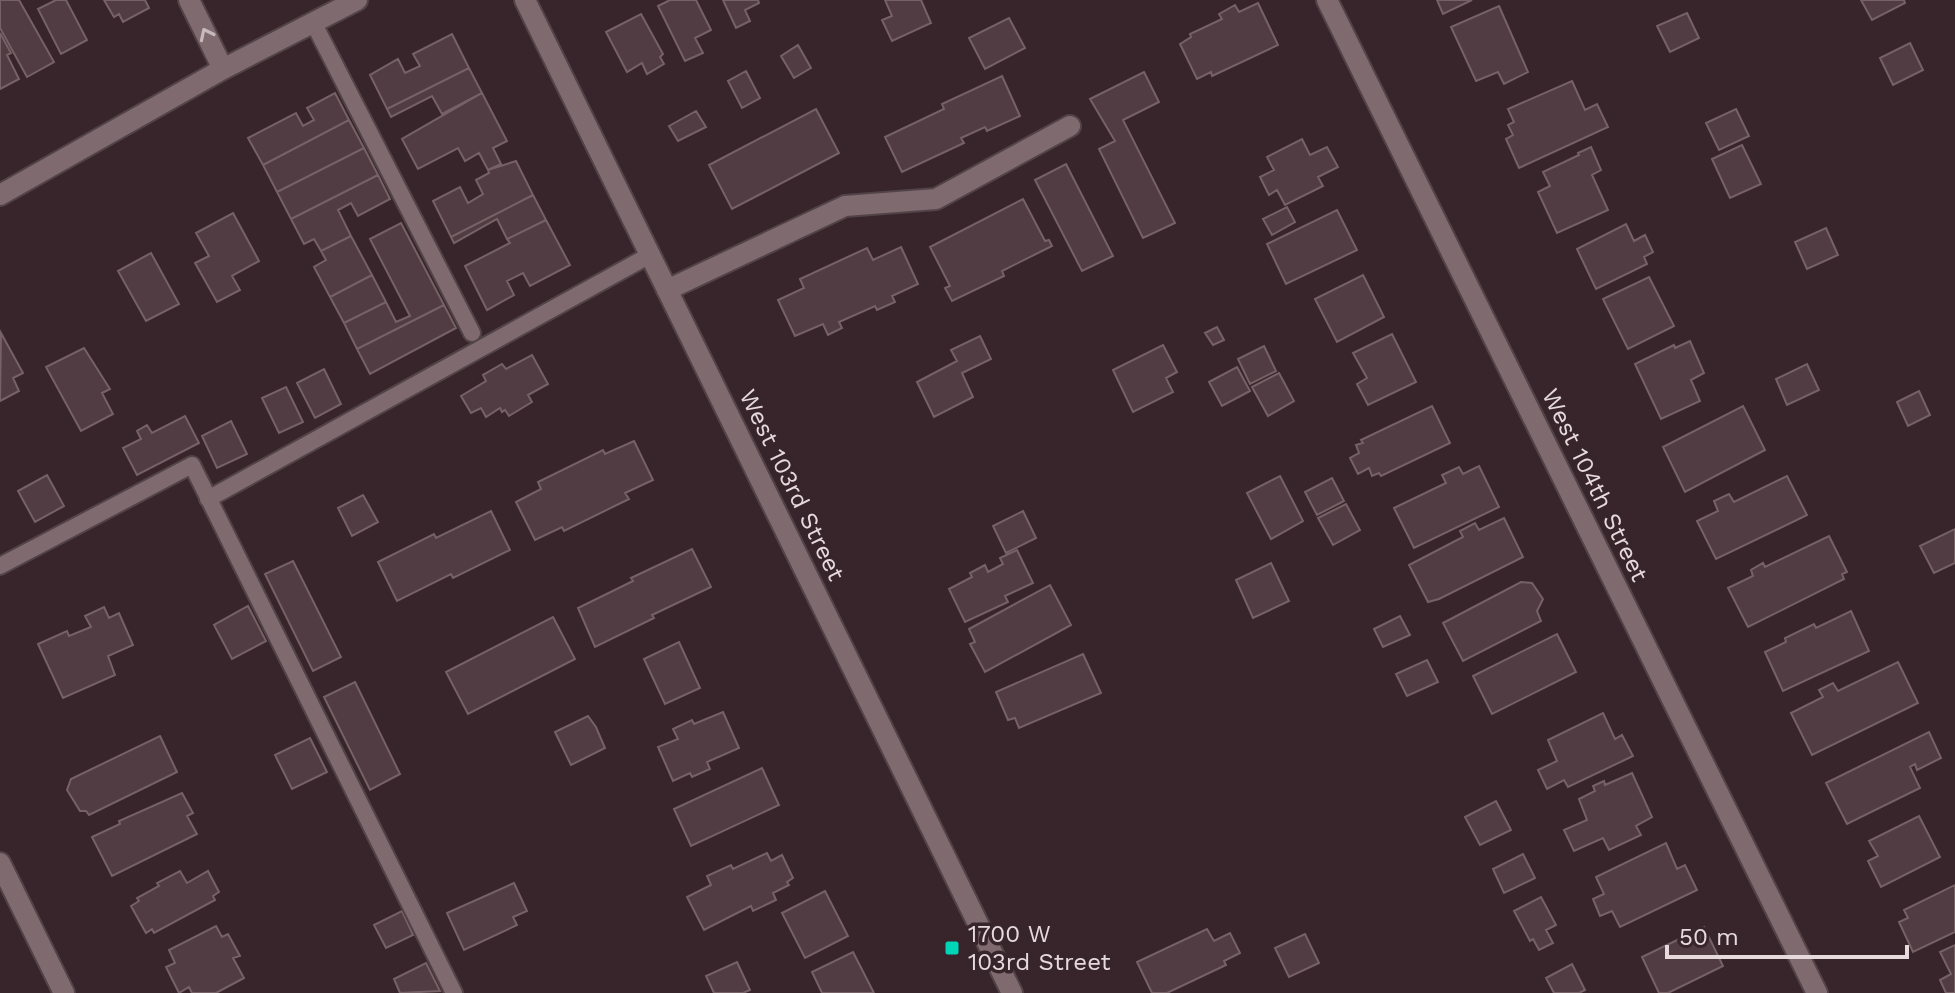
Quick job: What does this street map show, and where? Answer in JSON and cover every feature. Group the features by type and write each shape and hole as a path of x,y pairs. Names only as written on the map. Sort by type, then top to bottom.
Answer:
{"street":[{"path":"189,0 223,69"},
{"path":"0,195 223,69 357,0"},
{"name":"West 103rd Street","path":"525,0 1012,993"},
{"name":"West 104th Street","path":"1327,0 1817,993"},
{"path":"667,290 845,206 936,199 1070,126"},
{"path":"0,863 64,993"}],"lane":[{"path":"313,22 472,333"},
{"path":"208,499 650,255"},
{"path":"0,566 192,465 454,993"}],"building":[{"path":"0,0 19,0 54,62 27,77 0,28"},
{"path":"56,0 66,0 87,40 61,54 38,9"},
{"path":"104,0 145,0 149,8 123,22 119,14 114,17"},
{"path":"670,0 696,0 711,30 695,38 703,53 685,61 658,6"},
{"path":"723,0 758,0 759,3 745,10 750,21 736,28"},
{"path":"885,0 921,0 931,23 892,41 882,20 892,16"},
{"path":"1437,0 1472,0 1443,14"},
{"path":"1861,0 1904,0 1905,3 1872,20"},
{"path":"1258,3 1278,45 1212,76 1211,72 1197,79 1180,44 1191,37 1190,34 1222,19 1219,14 1235,5 1239,12"},
{"path":"1499,6 1528,72 1504,84 1498,72 1476,81 1451,27"},
{"path":"1687,13 1699,38 1670,52 1657,26"},
{"path":"641,14 663,54 660,57 664,64 647,74 642,63 627,72 606,32"},
{"path":"1009,18 1025,48 985,69 969,38"},
{"path":"0,33 11,53 7,55 19,79 0,89"},
{"path":"452,34 469,68 387,109 370,75 398,59 405,73 420,66 413,54"},
{"path":"1910,43 1923,70 1893,85 1880,58"},
{"path":"798,45 811,68 794,78 781,56"},
{"path":"469,68 482,93 442,114 432,96 391,117 387,109"},
{"path":"746,71 760,98 742,108 728,81"},
{"path":"1144,72 1159,102 1123,120 1175,223 1143,238 1099,149 1115,141 1090,99"},
{"path":"1002,76 1020,116 987,131 985,127 961,138 964,143 902,172 885,137 944,109 942,104"},
{"path":"1572,81 1585,110 1597,104 1608,127 1519,168 1506,139 1513,135 1508,125 1514,122 1508,109"},
{"path":"335,93 349,120 263,165 248,138 296,113 303,126 314,120 307,108"},
{"path":"482,93 507,141 493,148 501,164 488,170 479,153 465,161 458,148 418,169 402,139"},
{"path":"816,109 839,153 732,209 709,165"},
{"path":"1736,109 1749,136 1719,150 1706,123"},
{"path":"696,111 706,127 678,141 669,126"},
{"path":"349,120 364,148 277,192 263,165"},
{"path":"1302,139 1310,155 1327,147 1338,167 1318,177 1323,186 1285,205 1277,190 1269,195 1260,177 1274,170 1267,157"},
{"path":"1742,145 1761,184 1730,198 1712,159"},
{"path":"1591,147 1601,170 1592,175 1608,210 1557,233 1538,192 1550,186 1543,172"},
{"path":"364,148 378,175 291,219 277,192"},
{"path":"516,161 533,195 451,237 433,201 460,187 468,203 483,194 476,180 489,173 488,170"},
{"path":"1066,164 1113,256 1082,271 1035,180"},
{"path":"378,175 390,199 358,216 351,203 338,210 351,236 321,251 314,239 304,244 291,219"},
{"path":"533,195 546,220 507,239 497,219 454,243 451,237"},
{"path":"1023,199 1045,241 1049,240 1052,246 1002,271 1004,276 952,301 945,288 950,286 930,247"},
{"path":"1287,207 1295,222 1272,235 1263,219"},
{"path":"1337,210 1357,250 1286,284 1267,244"},
{"path":"233,213 259,261 232,276 240,290 217,302 195,263 209,256 196,233"},
{"path":"546,220 570,265 530,286 523,273 507,281 514,295 487,310 465,266 510,243 507,239"},
{"path":"401,223 444,305 357,349 344,323 386,302 396,322 410,316 370,239"},
{"path":"1626,224 1634,241 1645,235 1653,252 1644,257 1647,264 1596,289 1577,249"},
{"path":"1826,228 1838,255 1807,269 1795,242"},
{"path":"351,236 372,275 330,297 314,267 326,260 321,251"},
{"path":"901,247 918,284 892,296 895,302 877,310 875,306 839,322 842,328 828,335 823,324 795,336 778,300 804,288 800,279 867,248 873,260"},
{"path":"151,253 179,304 146,321 118,271"},
{"path":"372,275 386,302 344,323 330,297"},
{"path":"1363,275 1384,317 1337,342 1315,299"},
{"path":"1649,277 1674,326 1628,349 1603,299"},
{"path":"444,305 456,328 370,374 357,349"},
{"path":"1217,327 1224,340 1213,345 1205,333"},
{"path":"1,333 23,373 13,378 19,391 0,401"},
{"path":"1392,334 1416,382 1368,405 1357,384 1367,378 1353,353"},
{"path":"980,336 991,359 962,373 973,397 934,417 917,382 957,361 951,350"},
{"path":"1690,341 1704,373 1691,380 1700,401 1661,419 1635,364 1674,345 1675,348"},
{"path":"1163,345 1177,372 1166,378 1173,392 1133,412 1113,370"},
{"path":"1264,346 1276,371 1250,384 1238,359"},
{"path":"84,348 110,389 102,393 113,414 81,431 46,367"},
{"path":"532,355 548,384 528,395 532,402 509,416 500,408 486,417 481,408 471,413 461,396 486,381 483,375 502,364 506,369"},
{"path":"1807,364 1819,390 1787,405 1776,379"},
{"path":"1237,367 1250,391 1222,406 1209,382"},
{"path":"324,369 341,404 315,418 297,383"},
{"path":"1279,373 1294,401 1268,416 1252,387"},
{"path":"286,387 303,422 279,433 262,398"},
{"path":"1919,391 1930,415 1908,426 1897,402"},
{"path":"1432,406 1450,443 1381,476 1379,473 1372,476 1369,468 1358,474 1350,458 1359,453 1356,445 1363,443 1361,440"},
{"path":"1743,406 1765,450 1685,492 1663,447"},
{"path":"185,416 199,443 137,475 123,448 141,439 137,431 147,425 152,433"},
{"path":"231,421 247,454 217,468 202,436"},
{"path":"634,441 653,480 625,493 629,499 564,531 562,527 535,540 516,502 541,489 538,482 603,450 605,454"},
{"path":"1479,466 1499,507 1414,548 1394,508 1446,483 1442,475 1459,467 1463,474"},
{"path":"47,475 64,506 35,522 18,491"},
{"path":"1280,476 1303,521 1271,539 1247,493"},
{"path":"1787,476 1807,515 1716,559 1697,521 1718,511 1714,501 1729,494 1734,502"},
{"path":"1332,478 1344,501 1317,515 1305,492"},
{"path":"363,495 378,522 352,536 338,508"},
{"path":"1346,504 1360,530 1333,545 1318,518"},
{"path":"491,511 510,550 397,601 378,562 434,534 436,538"},
{"path":"1023,511 1036,538 1006,553 993,526"},
{"path":"1504,518 1523,557 1428,602 1409,565 1463,537 1460,531 1475,523 1479,530"},
{"path":"1955,529 1955,563 1934,573 1920,546"},
{"path":"1829,536 1847,572 1842,574 1844,579 1748,627 1728,588 1753,576 1751,570 1763,563 1765,567"},
{"path":"692,549 711,587 595,647 578,608"},
{"path":"1017,550 1033,583 1005,596 1008,602 965,622 949,589 972,577 970,573 985,565 988,572 1003,564 1000,558"},
{"path":"293,561 341,657 313,671 265,574"},
{"path":"1271,563 1289,601 1253,618 1236,580"},
{"path":"1521,582 1532,583 1543,599 1537,611 1541,621 1463,661 1443,623"},
{"path":"1050,585 1071,625 985,672 970,644 975,642 969,629"},
{"path":"248,606 266,641 232,659 214,625"},
{"path":"104,607 109,618 119,613 133,645 108,656 115,675 63,698 38,644 67,631 69,636 91,627 85,616"},
{"path":"1851,611 1869,651 1783,691 1765,652 1814,624 1816,628"},
{"path":"1400,616 1410,635 1383,647 1374,629"},
{"path":"553,617 575,659 468,714 446,672"},
{"path":"1557,634 1576,672 1492,714 1473,676"},
{"path":"679,642 700,688 665,704 644,659"},
{"path":"1083,654 1101,693 1019,728 1015,718 1008,720 996,692"},
{"path":"1427,660 1438,682 1407,696 1396,674"},
{"path":"1898,662 1918,703 1812,755 1791,713 1823,697 1819,690 1833,683 1838,691"},
{"path":"355,682 400,774 370,790 324,697"},
{"path":"723,712 739,748 707,762 710,769 673,781 658,747 678,739 673,729 692,720 694,724"},
{"path":"1603,713 1615,739 1622,735 1633,756 1568,787 1564,780 1547,789 1538,770 1557,761 1548,740"},
{"path":"588,716 605,748 571,765 555,732"},
{"path":"1929,732 1941,758 1917,770 1915,764 1910,767 1920,788 1847,824 1826,783"},
{"path":"160,736 177,772 89,815 86,811 80,811 67,790 71,779"},
{"path":"310,738 327,772 292,789 275,755"},
{"path":"762,768 779,805 691,846 674,809"},
{"path":"1632,773 1652,817 1636,826 1641,835 1609,850 1603,838 1574,851 1564,830 1587,820 1579,799 1595,791 1593,786 1604,781 1605,785"},
{"path":"182,793 193,813 187,816 197,834 112,876 92,837 120,824 119,821"},
{"path":"1496,801 1511,830 1480,845 1465,817"},
{"path":"1919,816 1940,857 1881,887 1868,861 1878,856 1869,841"},
{"path":"1666,843 1677,869 1685,865 1697,890 1620,927 1612,911 1600,916 1593,899 1604,894 1596,877"},
{"path":"767,853 771,861 782,855 793,878 787,882 789,885 773,893 776,900 753,911 751,906 704,930 687,897 711,885 707,876 731,865 733,869"},
{"path":"1523,854 1535,878 1504,893 1493,869"},
{"path":"180,871 187,883 208,871 219,892 213,896 215,900 154,933 152,929 146,933 131,906 139,901 137,898 159,886 157,883"},
{"path":"514,883 527,911 513,917 517,925 464,950 447,913"},
{"path":"1955,885 1955,932 1913,952 1899,922 1908,918 1904,910"},
{"path":"825,891 848,936 805,958 782,913"},
{"path":"1541,897 1556,925 1546,930 1553,943 1539,950 1533,939 1530,941 1514,911"},
{"path":"402,911 413,935 386,948 374,925"},
{"path":"216,926 222,937 228,934 240,956 233,958 244,978 216,993 192,993 189,987 179,993 166,967 175,963 169,950"},
{"path":"1704,927 1723,966 1668,993 1659,993 1642,957"},
{"path":"1207,929 1214,941 1230,933 1240,953 1224,961 1226,965 1167,993 1152,993 1137,962"},
{"path":"1305,934 1319,963 1289,977 1275,948"},
{"path":"1955,945 1955,993 1946,993 1940,980 1951,974 1940,952"},
{"path":"853,952 874,993 822,993 812,972"},
{"path":"737,962 750,990 743,993 714,993 706,976"},
{"path":"426,963 440,991 400,993 394,979"},
{"path":"1572,964 1585,990 1579,993 1554,993 1546,978"}],"place":[{"name":"1700 W 103rd Street","path":"952,948"}]}
